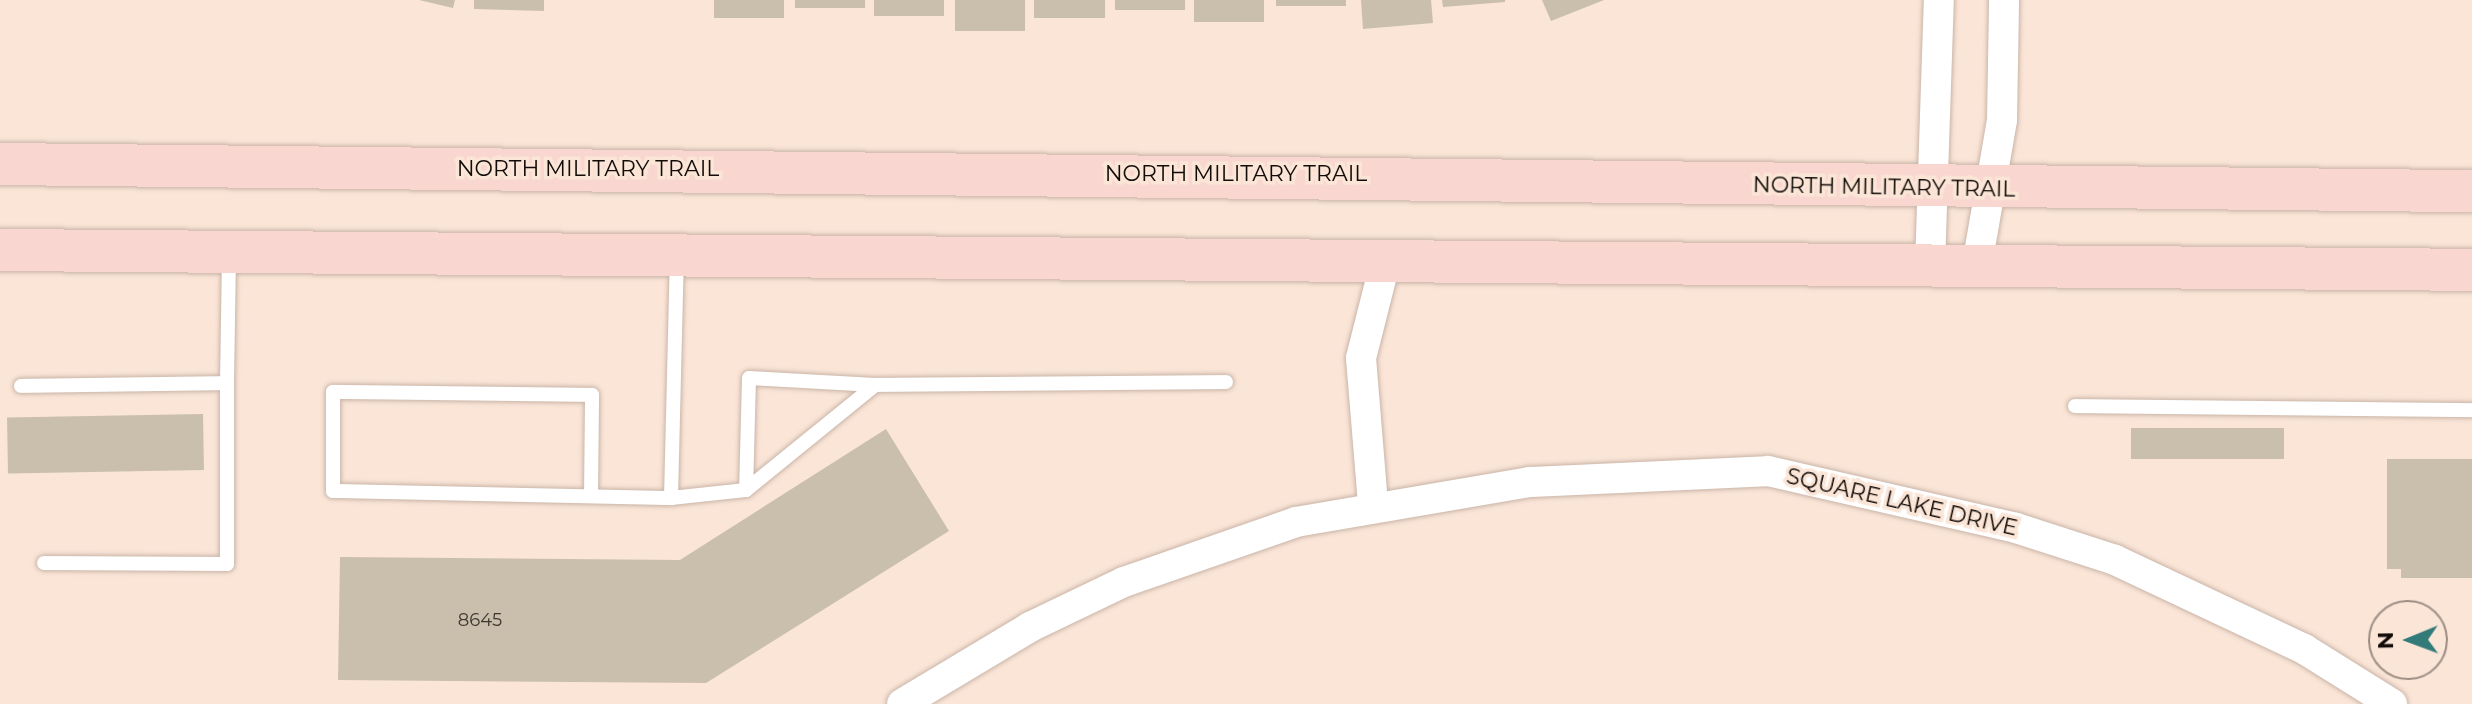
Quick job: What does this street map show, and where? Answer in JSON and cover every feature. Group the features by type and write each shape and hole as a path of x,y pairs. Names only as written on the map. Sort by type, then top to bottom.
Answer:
{"main road":[{"name":"NORTH MILITARY TRAIL","path":"0,164 1375,175 1990,190 2472,191"},
{"path":"0,250 1384,267 1977,265 2472,270"}],"street":[{"path":"1930,266 1928,188 1939,0"},
{"path":"1977,265 2002,120 2004,0"},
{"path":"1373,504 1361,358 1384,267"},
{"name":"SQUARE LAKE DRIVE","path":"902,704 1030,627 1124,582 1221,545 1373,504 1530,482 1768,471 2016,528 2115,560 2224,607 2392,704"}],"lane":[{"path":"44,563 227,564 229,254"},
{"path":"671,498 677,259"},
{"path":"746,490 749,378 875,385 1226,382"},
{"path":"21,386 227,383"},
{"path":"591,496 592,395 333,392 333,491 671,498 746,490 875,385"},
{"path":"2075,406 2472,410"}],"building":[{"path":"419,0 455,0 453,8"},
{"path":"474,0 544,0 544,11 474,9"},
{"path":"714,0 784,0 784,18 714,18"},
{"path":"795,0 865,0 865,8 795,8"},
{"path":"874,0 944,0 944,16 874,16"},
{"path":"955,0 1025,0 1025,31 955,31"},
{"path":"1034,0 1105,0 1105,18 1034,18"},
{"path":"1115,0 1185,0 1185,10 1115,10"},
{"path":"1194,0 1264,0 1264,22 1194,22"},
{"path":"1276,0 1346,0 1346,6 1276,6"},
{"path":"1361,0 1431,0 1433,23 1363,29"},
{"path":"1442,0 1505,0 1505,2 1443,7"},
{"path":"1542,0 1604,0 1551,21"},
{"path":"203,414 204,470 8,473 7,417"},
{"path":"2131,428 2284,428 2284,459 2131,459"},
{"path":"886,429 949,531 706,683 338,680 340,557 680,560"},
{"path":"2387,459 2472,459 2472,578 2401,578 2401,569 2387,569"}]}
